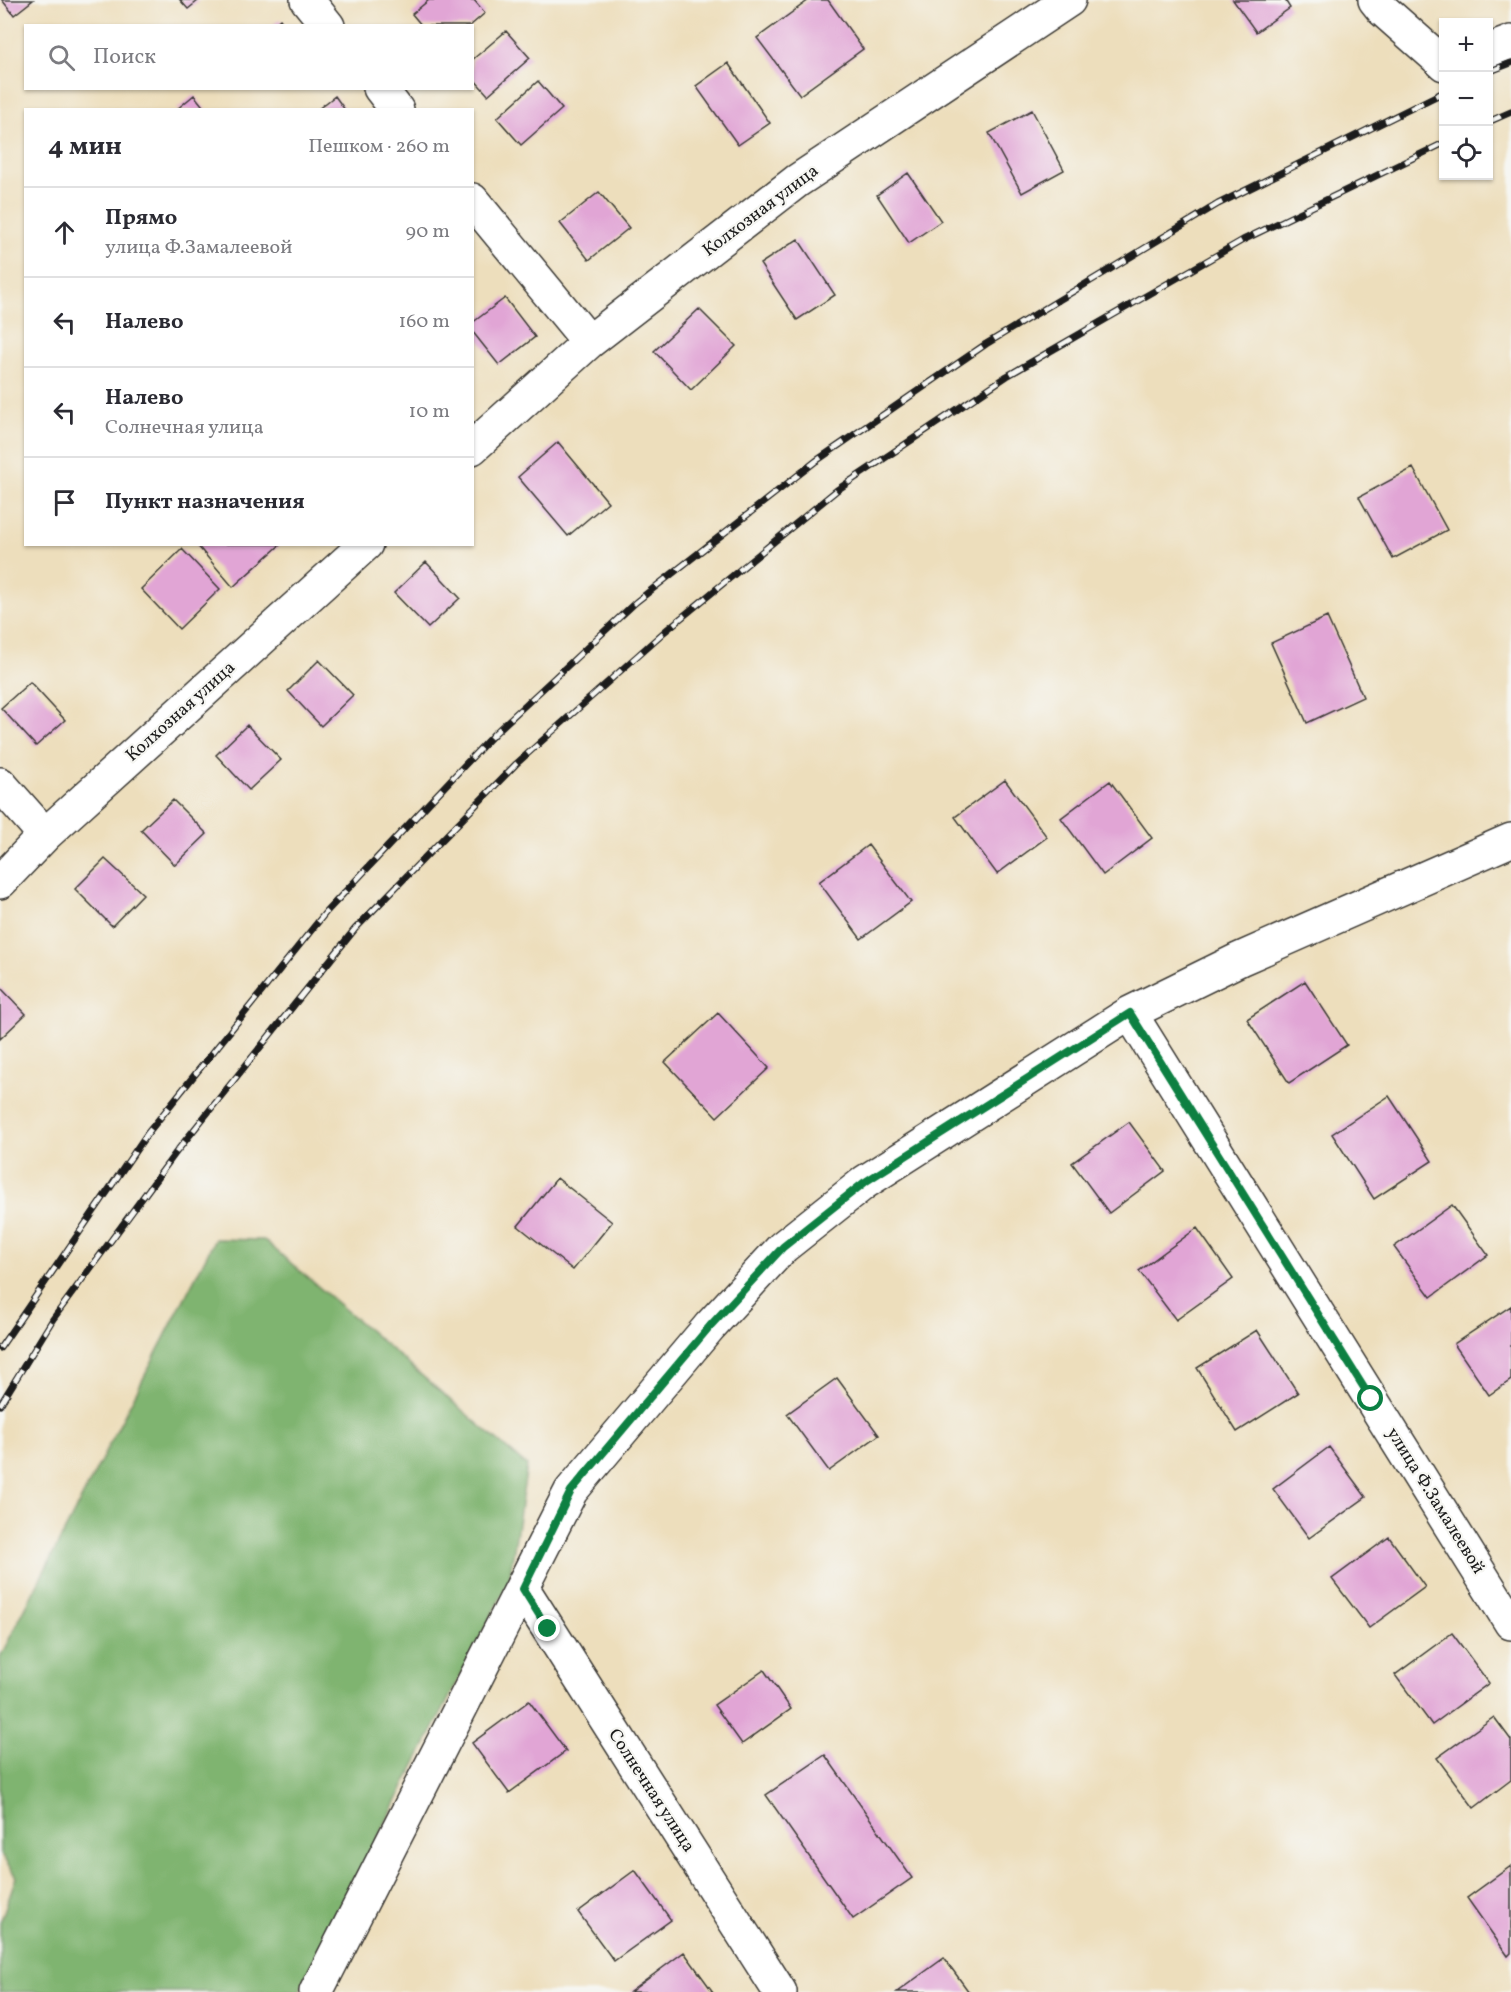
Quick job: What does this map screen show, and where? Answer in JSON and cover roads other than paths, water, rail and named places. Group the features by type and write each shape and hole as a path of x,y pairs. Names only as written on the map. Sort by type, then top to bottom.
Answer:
{"street":[{"path":"307,0 326,24"},
{"name":"Колхозная улица","path":"474,446 590,342 798,181 1069,0"},
{"path":"1375,0 1439,60"},
{"path":"1493,49 1511,42"},
{"path":"382,90 396,108"},
{"path":"474,202 590,342"},
{"name":"Колхозная улица","path":"0,882 45,835 364,546"},
{"path":"0,784 45,835"},
{"path":"316,1992 571,1491 710,1326 783,1247 865,1182 1130,1013 1240,959 1511,840"},
{"name":"улица Ф.Замалеевой","path":"1130,1013 1511,1623"},
{"name":"Солнечная улица","path":"523,1589 780,1992"}],"railway":[{"path":"1493,70 1511,63"},
{"path":"0,1348 147,1134 326,912 494,734 636,602 816,461 986,344 1218,204 1439,94"},
{"path":"1493,120 1511,112"},
{"path":"0,1405 53,1319 177,1151 355,929 516,764 664,632 837,490 1007,376 1243,240 1439,145"}]}
